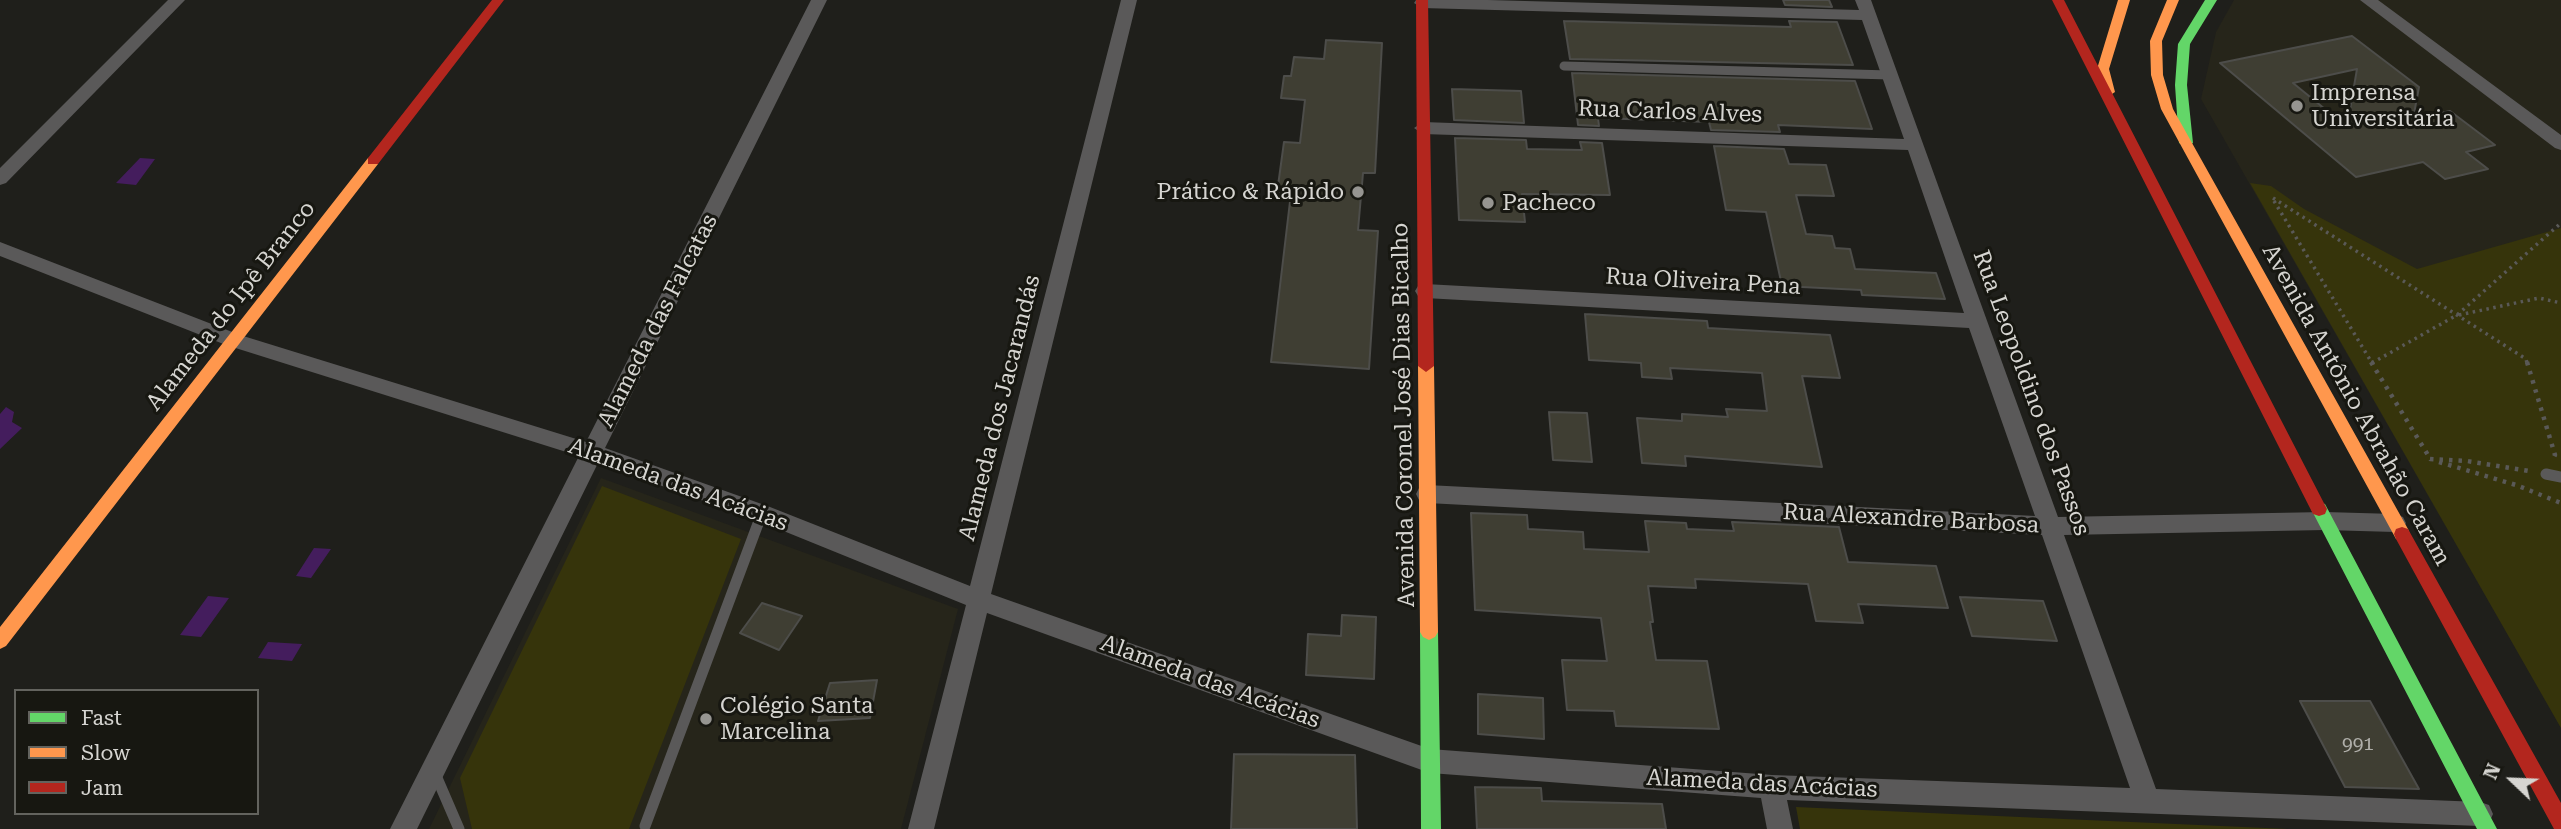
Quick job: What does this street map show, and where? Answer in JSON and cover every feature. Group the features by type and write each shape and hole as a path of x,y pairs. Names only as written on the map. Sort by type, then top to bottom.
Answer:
{"main road":[{"name":"Alameda do Ipê Branco","path":"0,641 498,0"},
{"path":"2058,0 2325,521 2484,822"},
{"path":"2111,104 2103,69 2124,0"},
{"name":"Avenida Antônio Abrahão Caram","path":"2173,0 2156,41 2157,75 2167,108 2561,822"},
{"path":"2186,143 2181,85 2185,44 2211,0"},
{"name":"Avenida Coronel José Dias Bicalho","path":"1422,2 1431,829"}],"street":[{"path":"0,179 177,0"},
{"name":"Alameda das Falcatas","path":"403,829 818,0"},
{"name":"Alameda dos Jacarandás","path":"921,829 1129,0"},
{"path":"2368,0 2559,140"},
{"path":"1422,2 1866,8"},
{"name":"Rua Leopoldino dos Passos","path":"1866,8 2148,803"},
{"name":"Rua Carlos Alves","path":"1423,128 1915,145"},
{"name":"Alameda das Acácias","path":"0,249 233,340 592,452 762,513 979,600 1430,761 1772,787 2148,803 2484,822"},
{"name":"Rua Oliveira Pena","path":"1425,291 1977,321"},
{"name":"Rua Alexandre Barbosa","path":"1427,494 2050,526 2325,521 2395,523"},
{"path":"1772,787 1780,829"}],"lane":[{"path":"1564,66 1890,75"},
{"path":"2546,474 2561,477"},
{"path":"645,826 762,513"},
{"path":"433,769 459,829"}],"path":[{"path":"2430,459 2466,461 2546,474 2555,455 2526,359 2273,198 2430,459 2516,485 2561,503"},
{"path":"2372,363 2457,315 2561,223"},
{"path":"2457,315 2539,298 2561,303"}],"shaded area":[{"path":"2234,0 2561,0 2561,728 2201,99 2216,32"},
{"path":"140,158 155,159 136,185 116,183"},
{"path":"2250,183 2271,186 2304,209 2417,269 2561,228 2561,728"},
{"path":"6,407 14,412 12,422 22,428 0,449 0,414"},
{"name":"Colégio Santa Marcelina","path":"601,478 958,609 901,829 429,829"},
{"path":"602,486 741,539 629,829 472,829 460,778"},
{"path":"314,548 331,549 311,578 296,576"},
{"path":"208,596 229,598 201,637 180,635"},
{"path":"268,642 302,644 292,661 258,658"},
{"path":"1796,807 2288,829 1800,829"}],"building":[{"path":"1783,0 1829,0 1832,7 1785,5"},
{"path":"1564,21 1791,27 1789,21 1837,22 1853,65 1570,59"},
{"name":"Imprensa Universitária","path":"2352,36 2419,87 2413,119 2450,111 2495,145 2466,152 2488,169 2445,179 2423,162 2356,177 2220,63","holes":["2357,69 2347,127 2293,83"]},
{"path":"1326,40 1382,43 1375,173 1363,173 1358,230 1378,231 1369,369 1271,362 1291,193 1277,193 1284,142 1300,143 1305,100 1281,98 1284,76 1291,76 1294,57 1324,59"},
{"path":"1572,73 1855,81 1872,129 1778,125 1780,132 1711,130 1709,122 1598,118 1599,126 1578,125"},
{"path":"1452,89 1521,91 1524,123 1454,120"},
{"path":"1455,138 1526,140 1527,149 1582,150 1580,142 1602,143 1610,195 1522,194 1525,222 1459,220"},
{"path":"1714,146 1784,149 1789,164 1826,165 1834,196 1796,195 1806,234 1832,236 1835,248 1850,249 1855,269 1936,273 1945,299 1862,295 1861,290 1782,286 1766,212 1726,210"},
{"path":"1585,314 1707,321 1708,328 1830,335 1840,378 1802,376 1822,467 1685,456 1686,466 1642,463 1637,418 1682,421 1682,414 1728,417 1726,409 1767,411 1762,373 1670,368 1672,379 1642,377 1641,363 1589,360"},
{"path":"1549,412 1587,413 1592,462 1553,460"},
{"path":"1471,513 1527,515 1528,529 1583,532 1584,549 1649,552 1645,521 1686,523 1687,529 1734,531 1732,522 1839,527 1848,562 1936,566 1948,608 1858,604 1863,623 1816,621 1808,584 1695,579 1696,588 1648,586 1656,660 1707,661 1719,729 1616,726 1614,711 1567,710 1562,660 1607,661 1601,618 1475,610"},
{"path":"1960,597 2043,601 2057,641 1972,636"},
{"path":"762,603 802,616 779,650 740,633"},
{"path":"1342,615 1376,617 1374,679 1306,675 1308,634 1341,636"},
{"path":"877,680 870,718 818,721 830,683"},
{"path":"1478,694 1543,698 1544,739 1478,734"},
{"path":"2300,701 2370,701 2419,789 2345,787"},
{"path":"1234,754 1355,755 1357,829 1231,829"},
{"path":"1475,787 1541,788 1542,801 1662,804 1666,829 1477,829"}],"traffic: fast":[{"path":"2186,143 2181,85 2184,44 2211,0"},
{"path":"2319,509 2487,829"},
{"path":"1429,632 1431,829"}],"traffic: slow":[{"path":"2109,92 2103,69 2124,0"},
{"path":"2173,0 2156,41 2157,75 2167,109 2402,534"},
{"path":"0,641 373,161"},
{"path":"1426,366 1429,632"}],"traffic: jam":[{"path":"373,161 498,0"},
{"path":"1422,0 1426,366"},
{"path":"2058,0 2319,509"},
{"path":"2402,534 2561,822"}],"place":[{"name":"Imprensa Universitária","path":"2297,106"},
{"name":"Prático & Rápido","path":"1358,192"},
{"name":"Pacheco","path":"1488,203"},
{"name":"Colégio Santa Marcelina","path":"706,719"}]}
